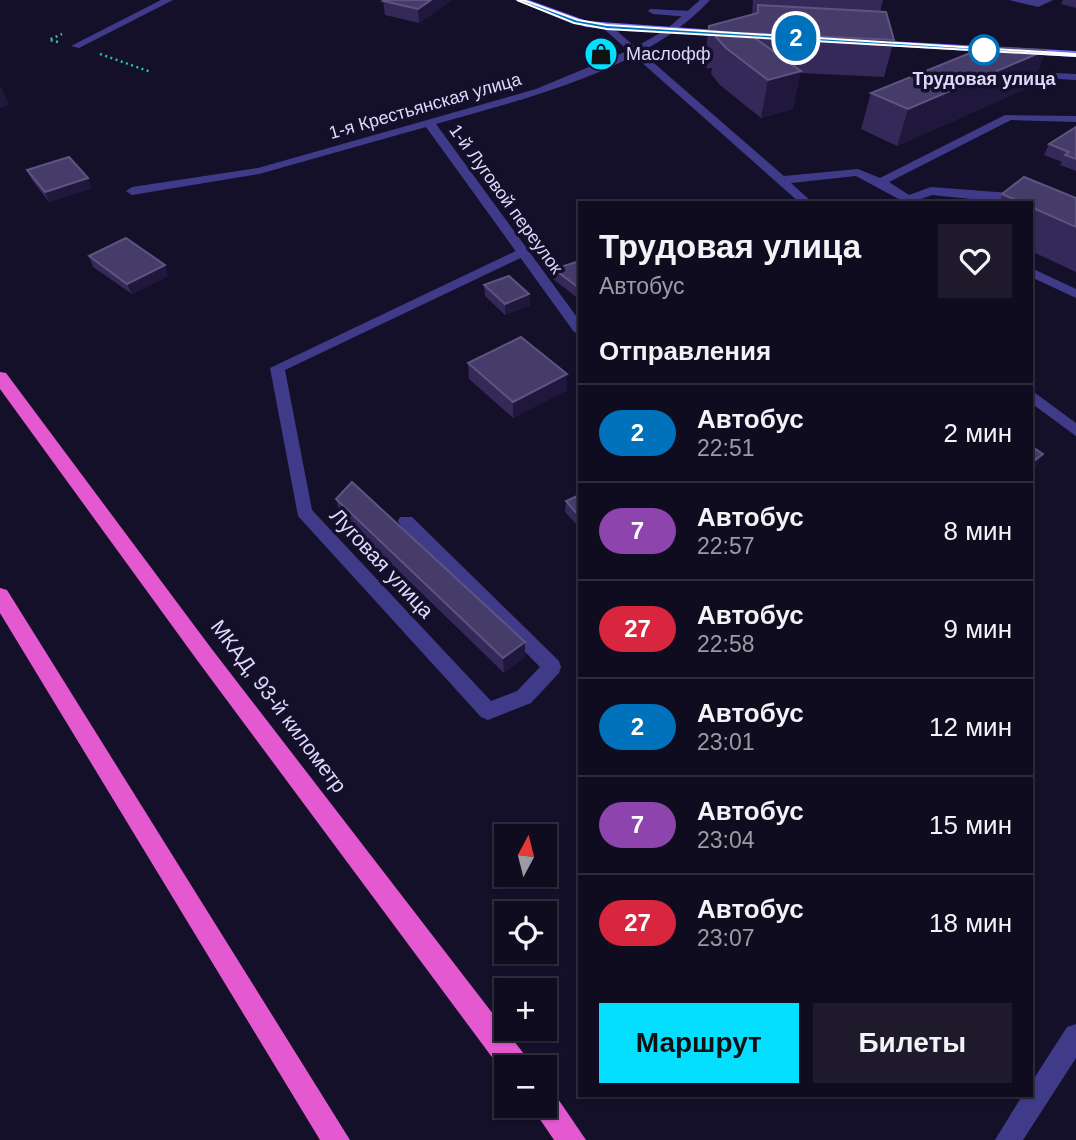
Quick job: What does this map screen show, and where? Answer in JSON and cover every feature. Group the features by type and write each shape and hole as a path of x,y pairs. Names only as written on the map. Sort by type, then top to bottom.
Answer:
{"highway":[{"name":"МКАД, 93-й километр","path":"0,377 204,654 507,1055"},
{"path":"0,596 336,1140"},
{"path":"555,1118 572,1140"}],"main road":[{"path":"520,0 576,22 607,27 740,35"},
{"path":"862,42 1076,54"}],"street":[{"path":"76,46 169,0"},
{"name":"1-я Крестьянская улица","path":"132,191 258,171 540,91 635,51 670,31 705,0"},
{"path":"1014,0 1038,4 1048,0"},
{"path":"653,11 690,14"},
{"path":"607,27 805,201"},
{"path":"999,73 1076,77"},
{"path":"880,181 1009,117 1076,120"},
{"name":"1-й Луговой переулок","path":"430,124 578,328"},
{"path":"781,180 858,172 880,181 911,201 933,191 1010,197 1020,201"},
{"name":"Луговая улица","path":"406,521 552,667 524,697 488,711 304,512 277,368 522,252"},
{"path":"1033,273 1076,294"},
{"path":"1033,398 1076,431"},
{"path":"1008,1140 1076,1036"}],"path":[{"path":"76,46 151,72"}],"building":[{"path":"431,0 418,9 383,1"},
{"path":"758,5 886,12 894,40 748,33 801,71 768,80 726,48 716,37 718,31 709,31 709,26 758,13"},
{"path":"985,47 1046,50 908,109 871,93"},
{"path":"1076,127 1076,159 1065,155 1069,152 1049,144"},
{"path":"69,157 88,178 45,192 27,170"},
{"path":"1024,177 1076,198 1076,227 1033,208 1033,201 1018,201 1002,194"},
{"path":"126,238 165,265 127,284 89,256"},
{"path":"578,261 578,287 554,269"},
{"path":"509,276 529,294 505,304 484,285"},
{"path":"521,337 567,374 513,402 468,363"},
{"path":"1033,447 1043,454 1033,462"},
{"path":"352,482 525,642 503,658 336,499"},
{"path":"578,495 578,515 566,501"}],"bus line":[{"name":"2","path":"520,0 576,22 607,27 1076,54"}],"place":[{"name":"Трудовая улица","path":"984,50"},
{"name":"Маслофф","path":"601,54"}]}
